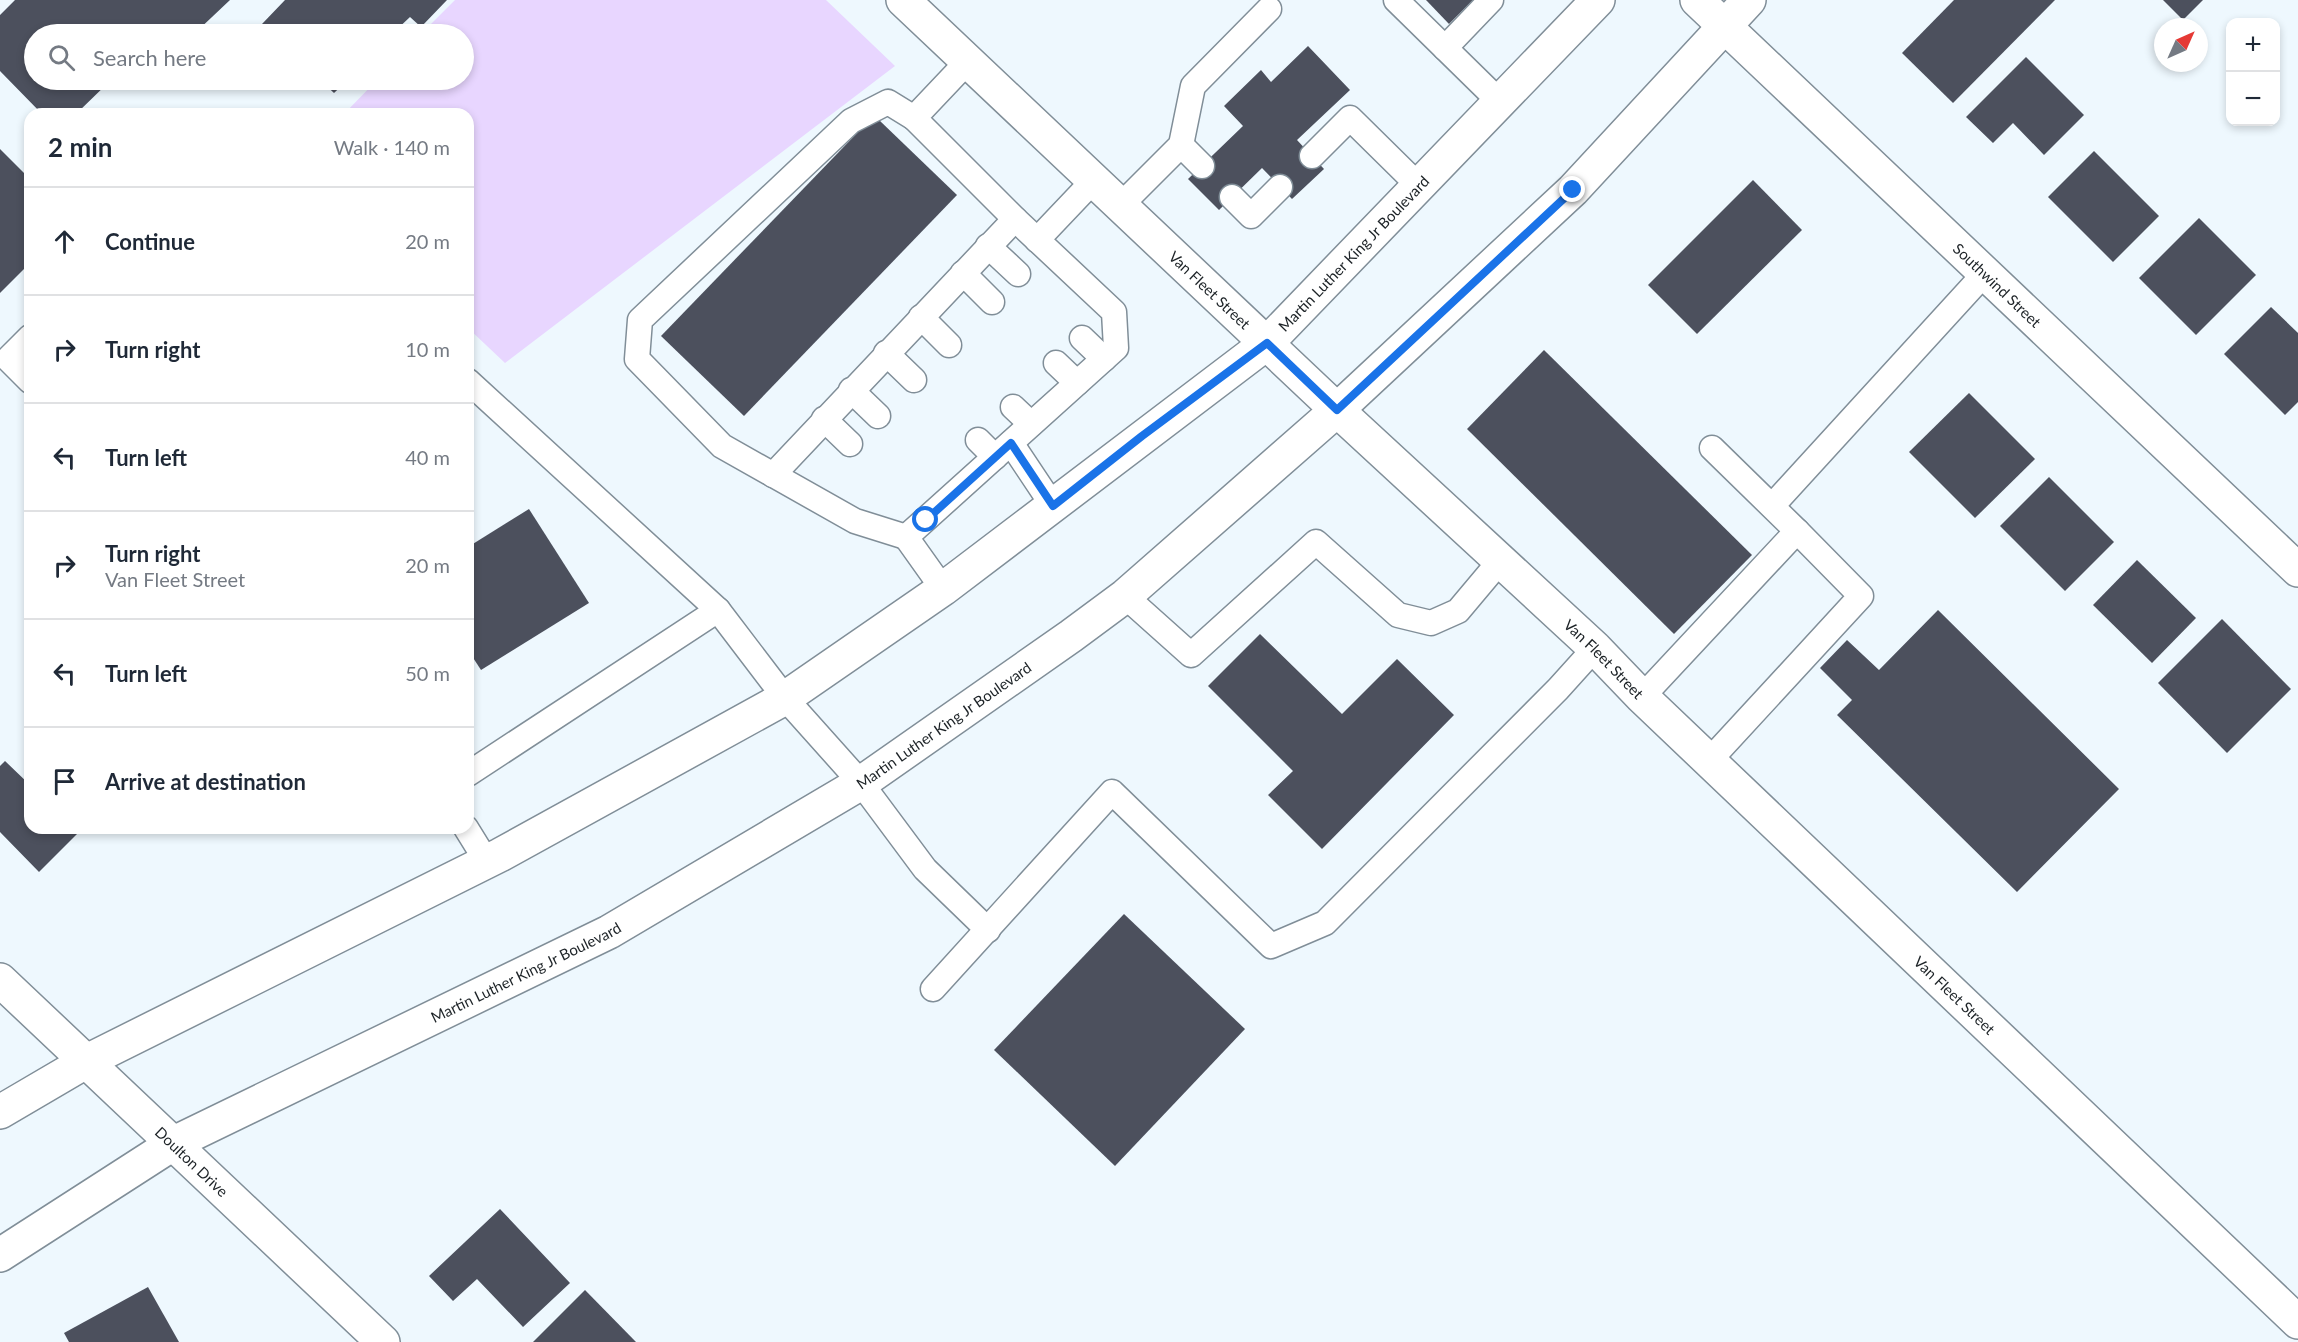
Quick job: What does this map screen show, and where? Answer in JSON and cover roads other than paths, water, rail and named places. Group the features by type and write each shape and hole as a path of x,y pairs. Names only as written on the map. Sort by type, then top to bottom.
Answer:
{"main road":[{"name":"Van Fleet Street","path":"903,0 1337,410 1595,648 1709,761 2298,1323"},
{"name":"Martin Luther King Jr Boulevard","path":"0,1112 87,1061 487,862 785,698 944,589 1267,343 1598,0"},
{"name":"Southwind Street","path":"1697,0 2298,570"},
{"name":"Martin Luther King Jr Boulevard","path":"0,1255 174,1143 609,932 861,783 1071,636 1125,596 1337,410 1573,190 1749,0"},
{"name":"Doulton Drive","path":"0,980 383,1342"}],"lane":[{"path":"1396,0 1500,102"},
{"path":"1445,48 1491,0"},
{"path":"1121,206 1181,144 1193,86 1269,9"},
{"path":"914,118 968,61"},
{"path":"906,537 920,514 951,484 1003,450 1116,348 1114,312 1015,219 914,118 888,102 851,121 640,320 638,359 722,446 855,521 906,537 944,589"},
{"path":"1312,156 1350,118 1418,185"},
{"path":"1181,144 1202,166"},
{"path":"1037,240 1094,180"},
{"path":"1232,198 1251,216 1280,187"},
{"path":"773,475 1015,219"},
{"path":"988,246 1018,274"},
{"path":"963,273 992,302"},
{"path":"1772,506 1985,273"},
{"path":"921,317 949,345"},
{"path":"1082,338 1104,359"},
{"path":"24,341 4,356 24,375"},
{"path":"886,353 914,380"},
{"path":"1056,363 1077,383"},
{"path":"474,386 718,610 785,698 861,783 925,869 988,930"},
{"path":"851,390 878,416"},
{"path":"1013,407 1031,424"},
{"path":"824,419 850,444"},
{"path":"978,440 1003,450 1053,506"},
{"path":"1709,761 1861,596 1712,448"},
{"path":"1642,696 1797,531"},
{"path":"1125,596 1191,655 1316,542 1398,615 1431,623 1458,611 1500,561"},
{"path":"474,770 718,610"},
{"path":"933,989 1112,792 1271,946 1325,923 1558,689 1595,648"},
{"path":"470,834 487,862"}]}
